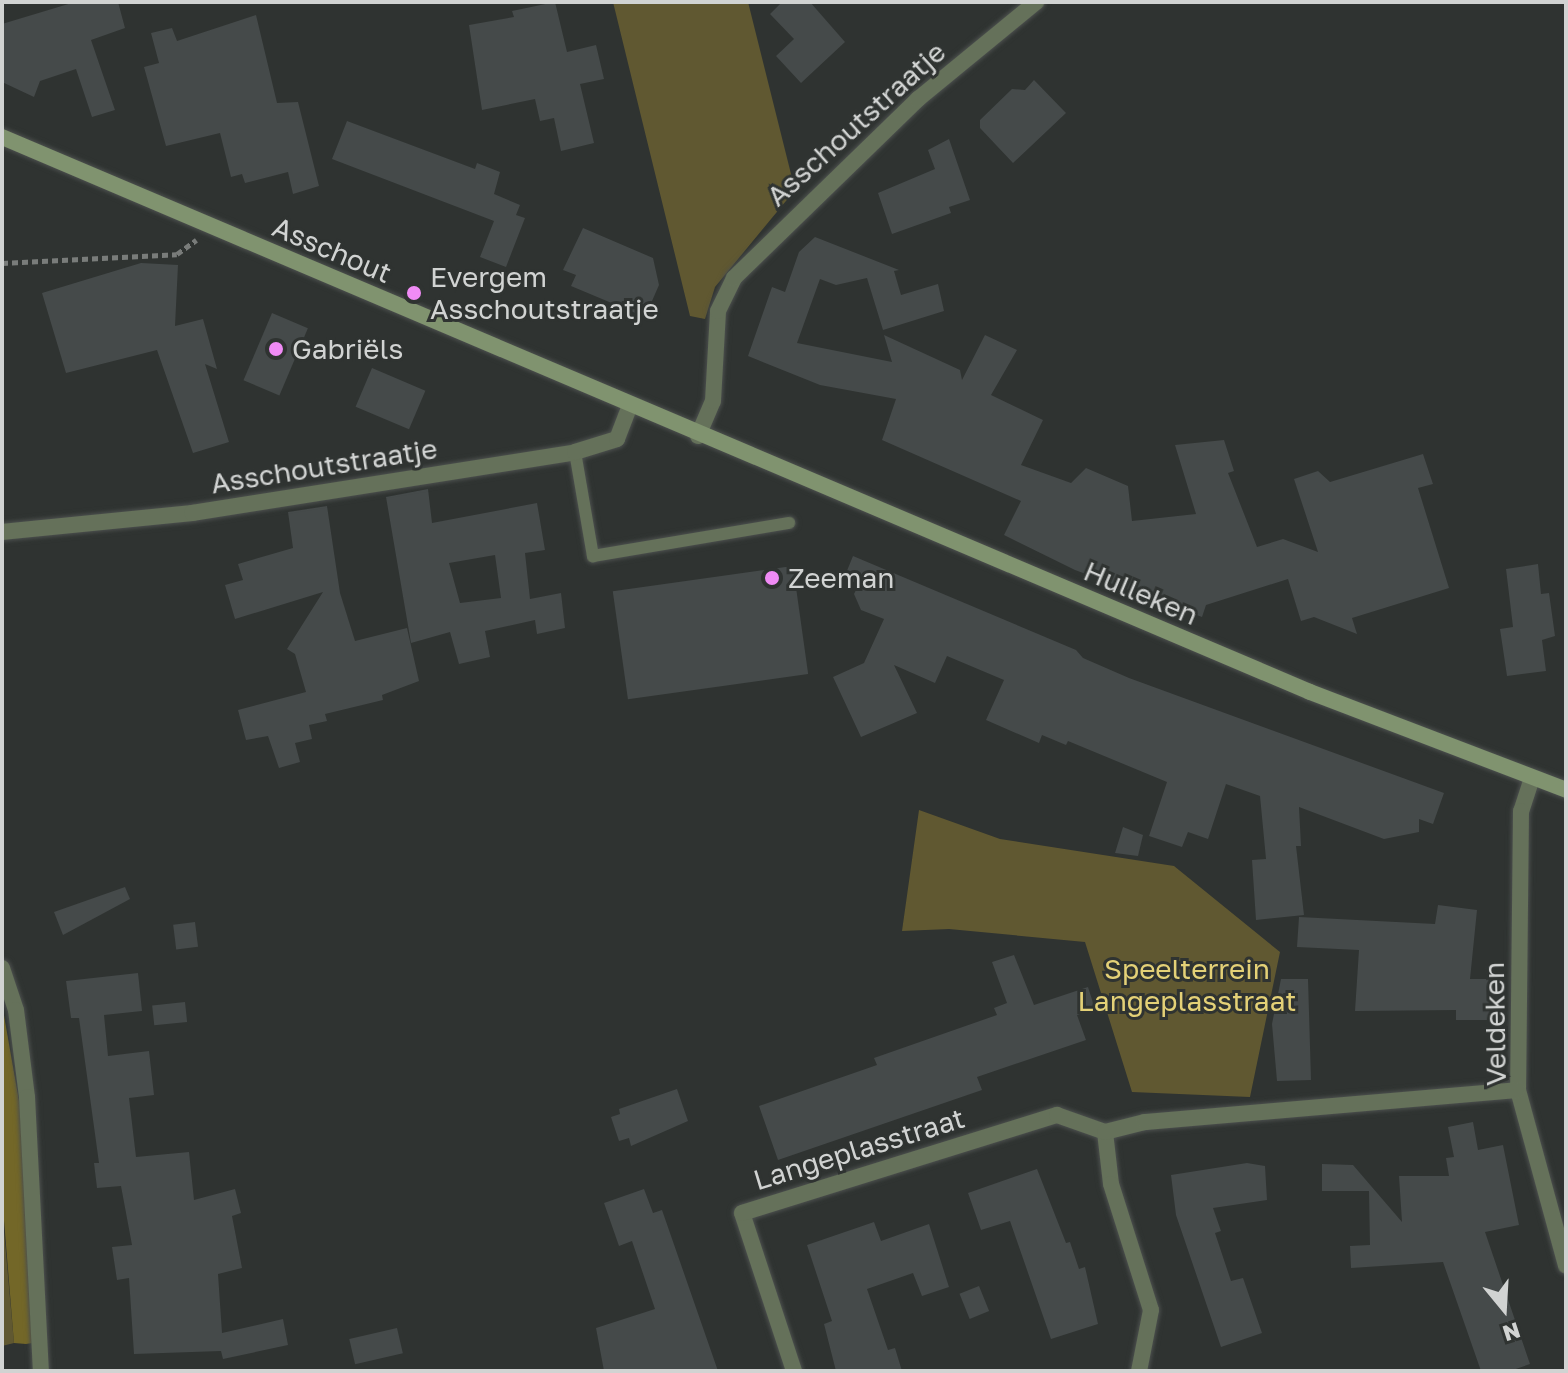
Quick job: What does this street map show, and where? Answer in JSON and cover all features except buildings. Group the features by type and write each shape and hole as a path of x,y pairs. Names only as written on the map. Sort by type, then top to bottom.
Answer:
{"main road":[{"name":"Asschout","path":"2,137 698,436"},
{"name":"Hulleken","path":"698,436 1310,692 1566,790"}],"street":[{"name":"Asschoutstraatje","path":"698,436 713,401 718,311 734,278 918,99 1036,2"},
{"name":"Asschoutstraatje","path":"2,532 192,513 575,452 617,439 629,407"},
{"name":"Veldeken","path":"1532,778 1521,811 1518,1090 1566,1266"},
{"path":"2,968 16,1010 27,1097 41,1371"},
{"path":"1139,1371 1151,1310 1111,1184 1105,1132 1145,1122 1518,1090"},
{"name":"Langeplasstraat","path":"794,1371 742,1213 1057,1115 1105,1132"}],"lane":[{"path":"575,452 593,556 789,523"}],"path":[{"path":"2,263 177,254 213,227"}],"green space":[{"path":"613,2 748,2 795,190 715,287 705,319 690,316"},
{"name":"Speelterrein Langeplasstraat","path":"919,810 1000,839 1174,866 1280,952 1250,1097 1132,1092 1085,942 949,929 902,931"},
{"path":"2,1208 14,1343 2,1346"}],"shaded area":[{"path":"2,1004 22,1118 39,1342 26,1344 14,1343 3,1208"}],"place":[{"name":"Evergem Asschoutstraatje","path":"414,293"},
{"name":"Gabriëls","path":"276,349"},
{"name":"Zeeman","path":"772,578"}]}
